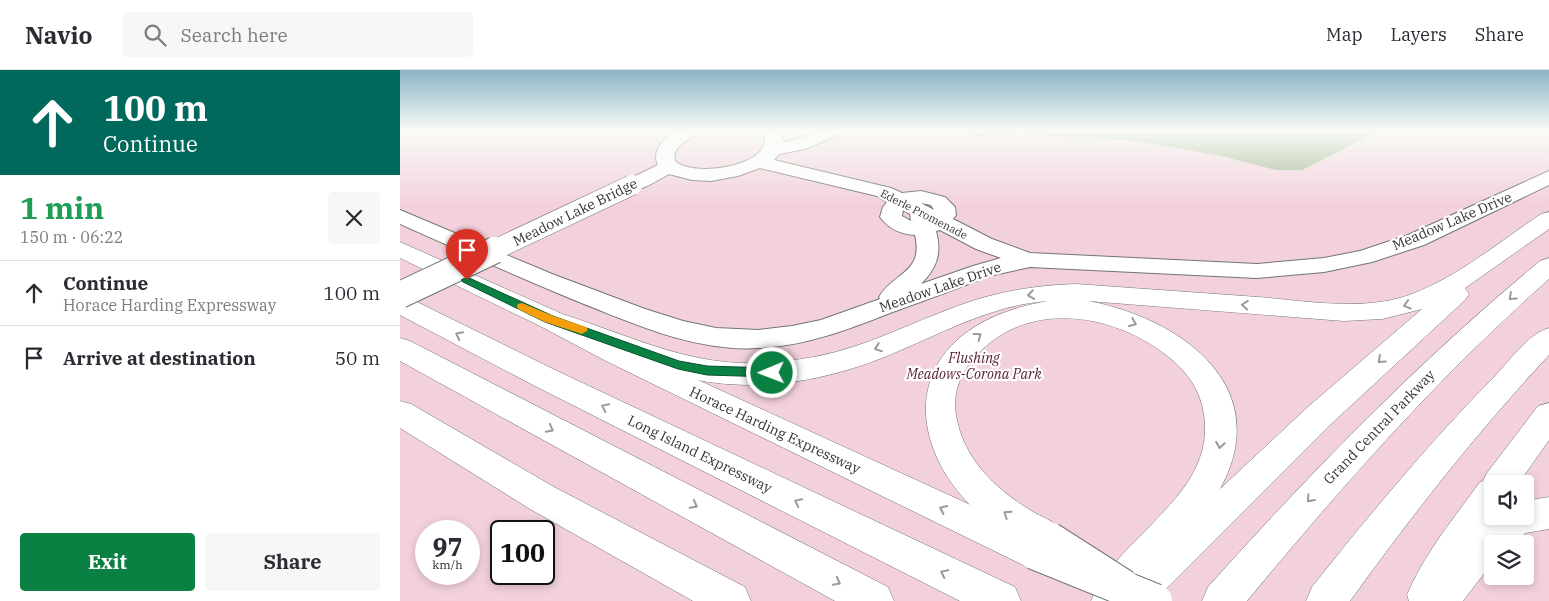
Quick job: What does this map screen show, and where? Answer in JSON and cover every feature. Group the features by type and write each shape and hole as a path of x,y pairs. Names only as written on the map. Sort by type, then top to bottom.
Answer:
{"main road":[{"path":"549,319 678,365 707,371 772,373 816,367 841,361 979,309 1006,300 1034,294 1076,292 1324,311 1370,312 1399,307 1424,299 1481,267 1549,218"},
{"name":"Horace Harding Expressway","path":"400,249 549,319 616,354 1042,546 1128,598"},
{"name":"Grand Central Parkway","path":"1222,601 1300,510 1382,423 1466,339 1549,266"},
{"path":"1128,598 1160,570 1320,415 1457,292 1481,267"},
{"name":"Long Island Expressway","path":"400,304 543,377 994,598"},
{"path":"1042,546 982,494 960,468 945,436 941,422 942,391 945,378 959,354 979,335 1016,317 1042,311 1071,309 1100,312 1130,321 1146,328 1185,354 1213,392 1219,406 1221,420 1218,453 1203,489 1187,511 1145,556 1128,598"},
{"path":"1326,601 1381,530 1465,428 1549,338"},
{"path":"400,348 874,601"},
{"path":"400,371 508,406"},
{"path":"400,413 542,498 731,601"},
{"path":"1506,475 1549,415"},
{"path":"1423,601 1461,537 1484,504"},
{"path":"1439,601 1494,534 1504,526 1520,519 1549,514"}],"street":[{"path":"664,156 664,160 680,172 709,175 742,169 765,156"},
{"name":"Ederle Promenade","path":"765,156 884,192 921,215 984,244 1030,260"},
{"name":"Meadow Lake Bridge","path":"400,295 670,166"},
{"name":"Meadow Lake Drive","path":"400,216 535,275 636,315 681,330 716,337 758,339 792,335 824,328 981,271 1014,262 1030,260 1257,271 1324,265 1364,257 1416,240 1549,177"},
{"path":"877,308 912,280 926,262 929,245 921,215"}],"green space":[{"name":"Flushing Meadows-Corona Park","path":"400,156 1549,156 1549,601 400,601"}],"shaded area":[{"path":"1222,156 1330,156 1302,170 1276,170"}],"slow traffic":[{"path":"522,306 549,319 582,330"}],"route":[{"path":"467,280 549,319 627,345 678,365 707,371 772,373"}]}
